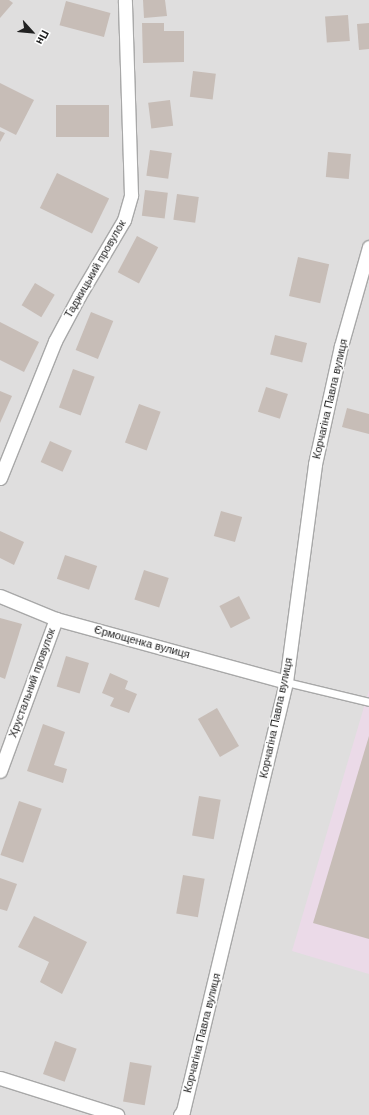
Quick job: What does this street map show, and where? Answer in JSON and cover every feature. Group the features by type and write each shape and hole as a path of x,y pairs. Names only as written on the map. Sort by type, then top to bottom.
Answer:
{"street":[{"name":"Таджицький провулок","path":"0,478 55,341 79,296 124,220 131,194 125,0"},
{"name":"Корчагіна Павла вулиця","path":"180,1115 183,1111 286,682 315,464 341,346 369,247"},
{"name":"Єрмощенка вулиця","path":"0,596 56,619 286,682"},
{"name":"Хрустальний провулок","path":"0,770 56,619"},
{"path":"0,1078 117,1115"}],"lane":[{"path":"286,682 369,702"}],"shaded area":[{"path":"0,0 369,0 369,1115 0,1115"},
{"path":"369,690 369,974 292,951"}],"building":[{"path":"0,0 9,0 13,3 0,18"},
{"path":"143,0 165,0 167,16 144,18"},
{"path":"66,1 110,13 104,37 60,25"},
{"path":"348,15 350,41 327,43 325,17"},
{"path":"142,23 164,23 164,31 184,31 184,62 143,63"},
{"path":"369,23 369,49 359,50 357,24"},
{"path":"193,71 216,74 213,100 190,97"},
{"path":"0,83 34,100 16,135 0,127"},
{"path":"170,100 173,126 151,128 148,103"},
{"path":"56,105 109,105 109,137 56,137"},
{"path":"0,131 5,133 0,142"},
{"path":"150,150 172,153 168,179 146,176"},
{"path":"328,152 351,154 349,179 326,177"},
{"path":"57,173 109,198 92,233 40,208"},
{"path":"145,190 168,193 165,219 142,216"},
{"path":"177,194 199,197 195,223 173,220"},
{"path":"137,236 158,247 139,283 118,272"},
{"path":"298,257 329,264 320,303 289,296"},
{"path":"35,283 55,295 41,317 22,305"},
{"path":"91,312 113,321 98,359 76,350"},
{"path":"0,322 39,342 24,372 0,360"},
{"path":"275,335 307,343 302,362 270,354"},
{"path":"73,369 95,377 81,415 59,408"},
{"path":"266,387 288,394 280,419 258,412"},
{"path":"0,391 12,396 0,423"},
{"path":"139,404 161,412 147,450 125,443"},
{"path":"347,408 369,414 369,434 342,427"},
{"path":"50,441 72,451 63,472 41,462"},
{"path":"221,511 242,517 235,542 214,536"},
{"path":"0,531 24,542 14,565 0,558"},
{"path":"65,555 97,566 89,590 57,579"},
{"path":"144,570 169,578 159,608 134,599"},
{"path":"239,596 250,618 231,628 219,606"},
{"path":"0,618 22,624 5,679 0,677"},
{"path":"66,656 89,663 80,694 57,687"},
{"path":"110,673 128,681 125,689 137,694 129,713 110,706 114,698 102,693"},
{"path":"217,708 239,746 220,757 198,719"},
{"path":"43,724 65,732 54,765 67,769 63,783 27,771"},
{"path":"369,736 369,939 313,923"},
{"path":"199,796 221,800 214,839 192,835"},
{"path":"19,801 42,809 23,863 0,855"},
{"path":"183,875 205,879 198,917 176,913"},
{"path":"0,878 17,884 7,911 0,909"},
{"path":"34,916 87,942 62,994 40,982 49,962 18,947"},
{"path":"55,1041 77,1049 65,1082 43,1074"},
{"path":"130,1062 152,1066 145,1105 123,1101"}]}
